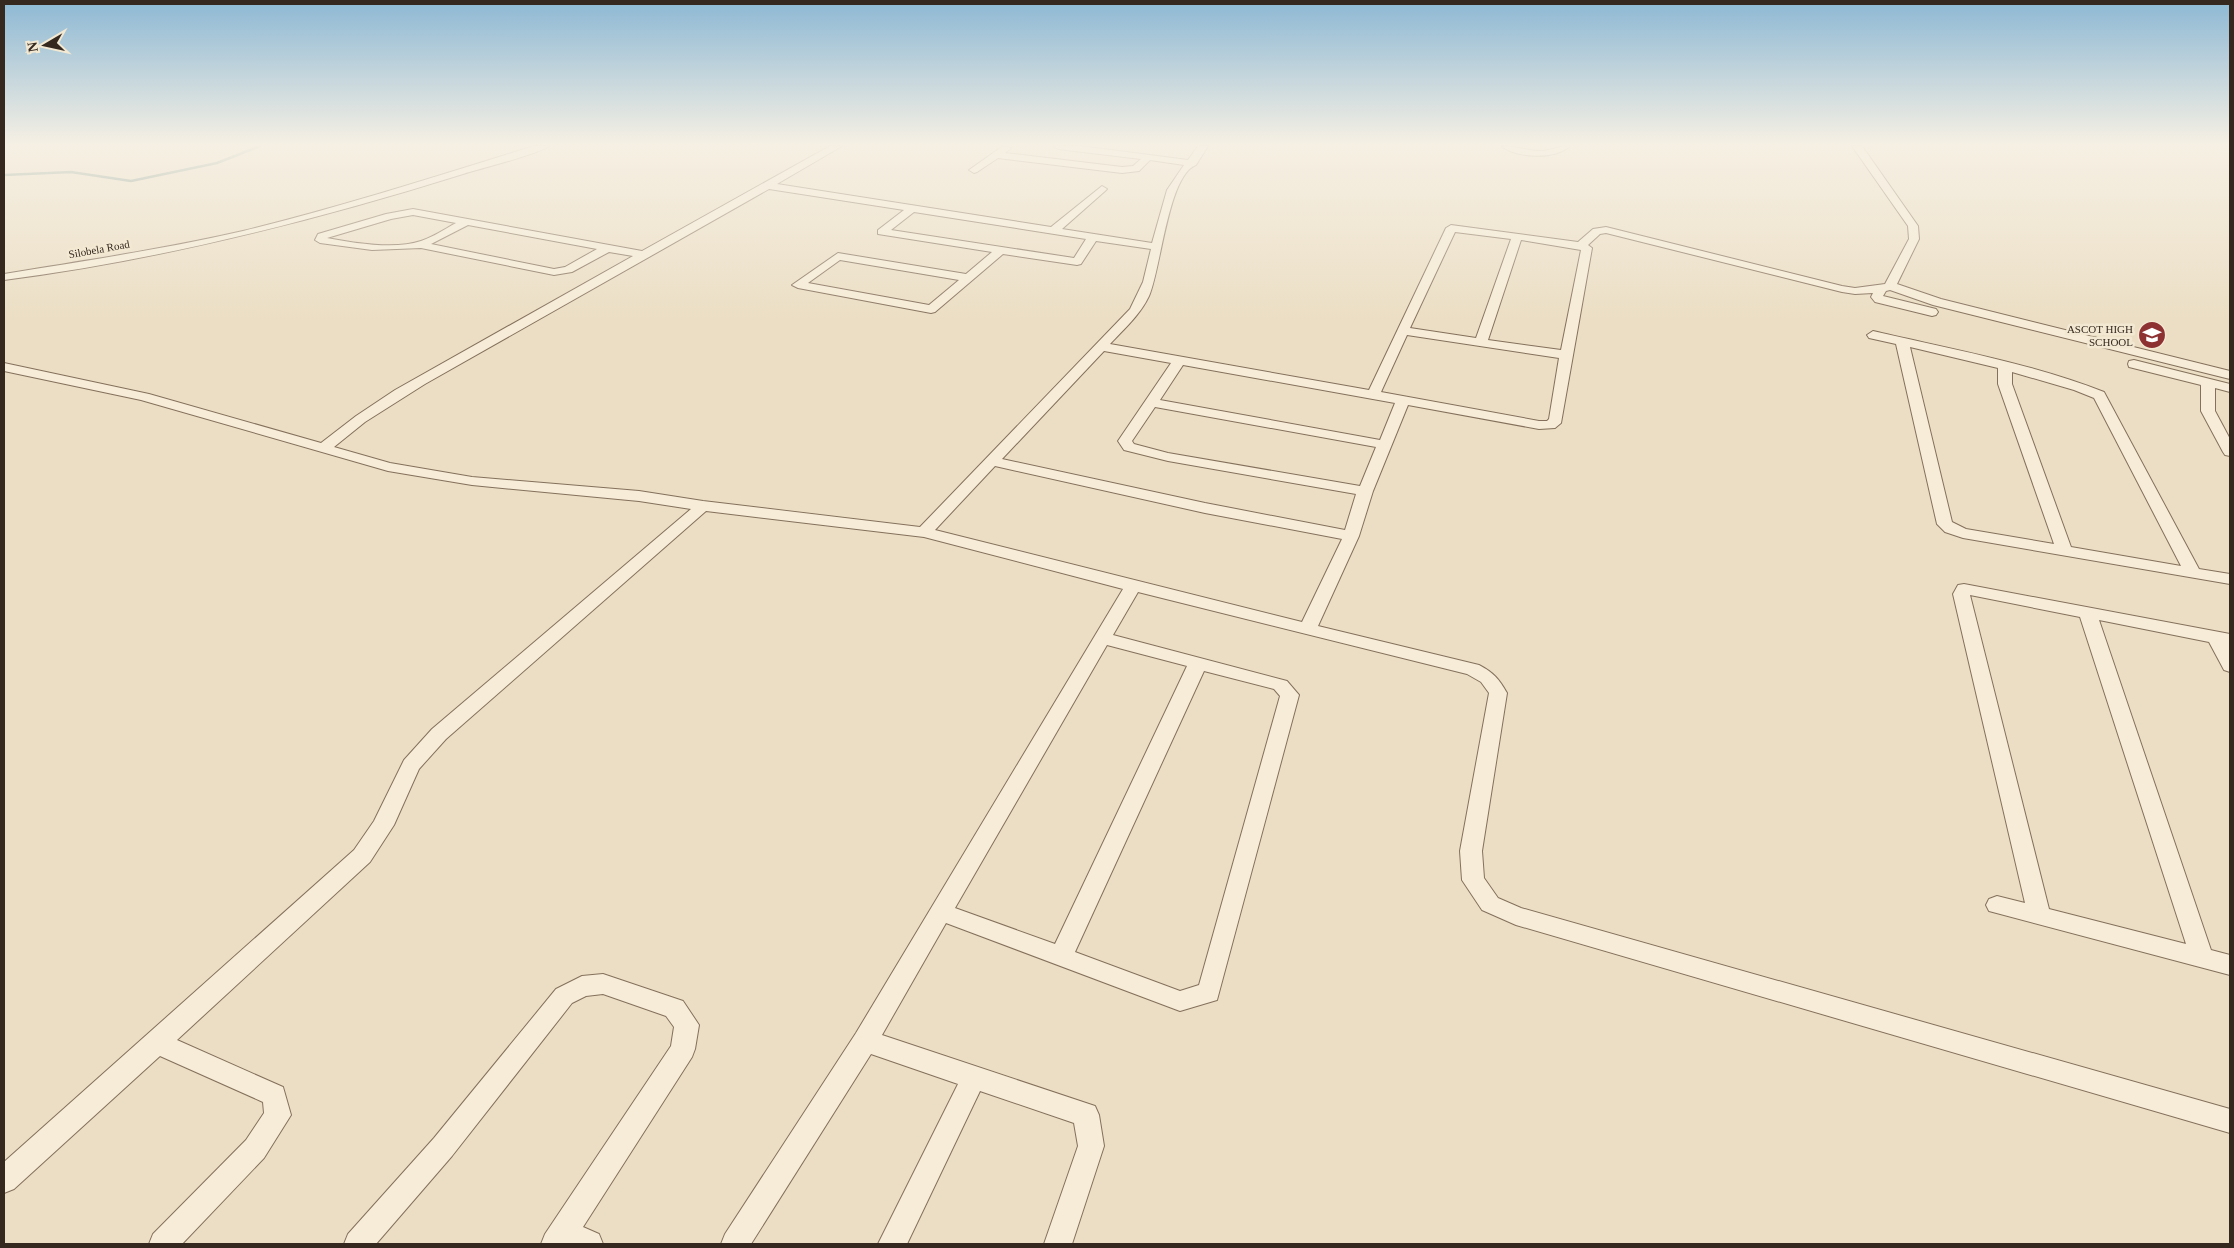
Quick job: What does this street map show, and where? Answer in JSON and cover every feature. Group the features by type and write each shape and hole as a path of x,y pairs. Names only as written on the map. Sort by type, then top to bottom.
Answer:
{"street":[{"name":"Silobela Road","path":"4,277 100,262 240,234 355,204"},
{"path":"324,448 345,429 372,410 516,325 735,204"},
{"path":"882,204 1157,247"},
{"path":"1053,231 1084,204"},
{"path":"924,532 1100,346 1126,322 1142,300 1150,279 1168,204"},
{"path":"1898,204 1915,232 1914,239 1886,288 1877,297 1883,301 2230,388"},
{"path":"912,209 882,232 1077,262 1093,237"},
{"path":"467,222 423,244 394,248 364,248 320,240 322,236 413,212 467,222 607,248 644,255"},
{"path":"1100,346 1539,425 1550,425 1556,420 1566,355 1587,248 1582,244 1455,228 1448,230 1373,395"},
{"path":"1582,244 1596,231 1606,230 1842,289 1855,291 1886,288 2230,375"},
{"path":"1481,342 1517,237"},
{"path":"423,244 554,272 568,270 607,248"},
{"path":"968,278 838,256 798,285 932,308 968,278 1000,250"},
{"path":"1937,302 1947,316"},
{"path":"1402,331 1566,355"},
{"path":"1873,335 2005,366 2079,386 2099,395 2193,573"},
{"path":"1902,342 1946,524 1952,529 1964,533 2230,579"},
{"path":"1179,361 1125,441 1129,447 1168,457 1365,491"},
{"path":"2005,366 2005,384 2064,549"},
{"path":"4,367 144,397 388,467 472,481 639,496 703,506 924,532 1133,586 1473,669 1488,678 1495,686 1498,694 1471,851 1473,880 1490,904 1516,916 2230,1121"},
{"path":"2208,383 2208,412 2226,437 2230,452"},
{"path":"1308,628 1351,536 1365,491 1403,401"},
{"path":"1151,402 1386,445"},
{"path":"992,461 1205,508 1351,536"},
{"path":"4,1180 362,856 383,825 410,765 439,734 703,506"},
{"path":"735,1244 865,1041 1133,586"},
{"path":"2039,916 1961,594 1964,589 2223,638 2230,666"},
{"path":"2087,611 2202,958"},
{"path":"942,912 1180,1001 1209,993 1290,695 1280,685 1103,638"},
{"path":"1061,956 1198,663"},
{"path":"1997,905 2230,965"},
{"path":"358,1244 443,1147 564,996 582,986 603,984 674,1008 687,1025 683,1049 559,1238 589,1244"},
{"path":"865,1041 1086,1115 1091,1146 1058,1244"},
{"path":"157,1043 274,1095 278,1115 256,1149 163,1244"},
{"path":"892,1244 974,1077"}],"place":[{"name":"ASCOT HIGH SCHOOL","path":"2152,335"}]}
